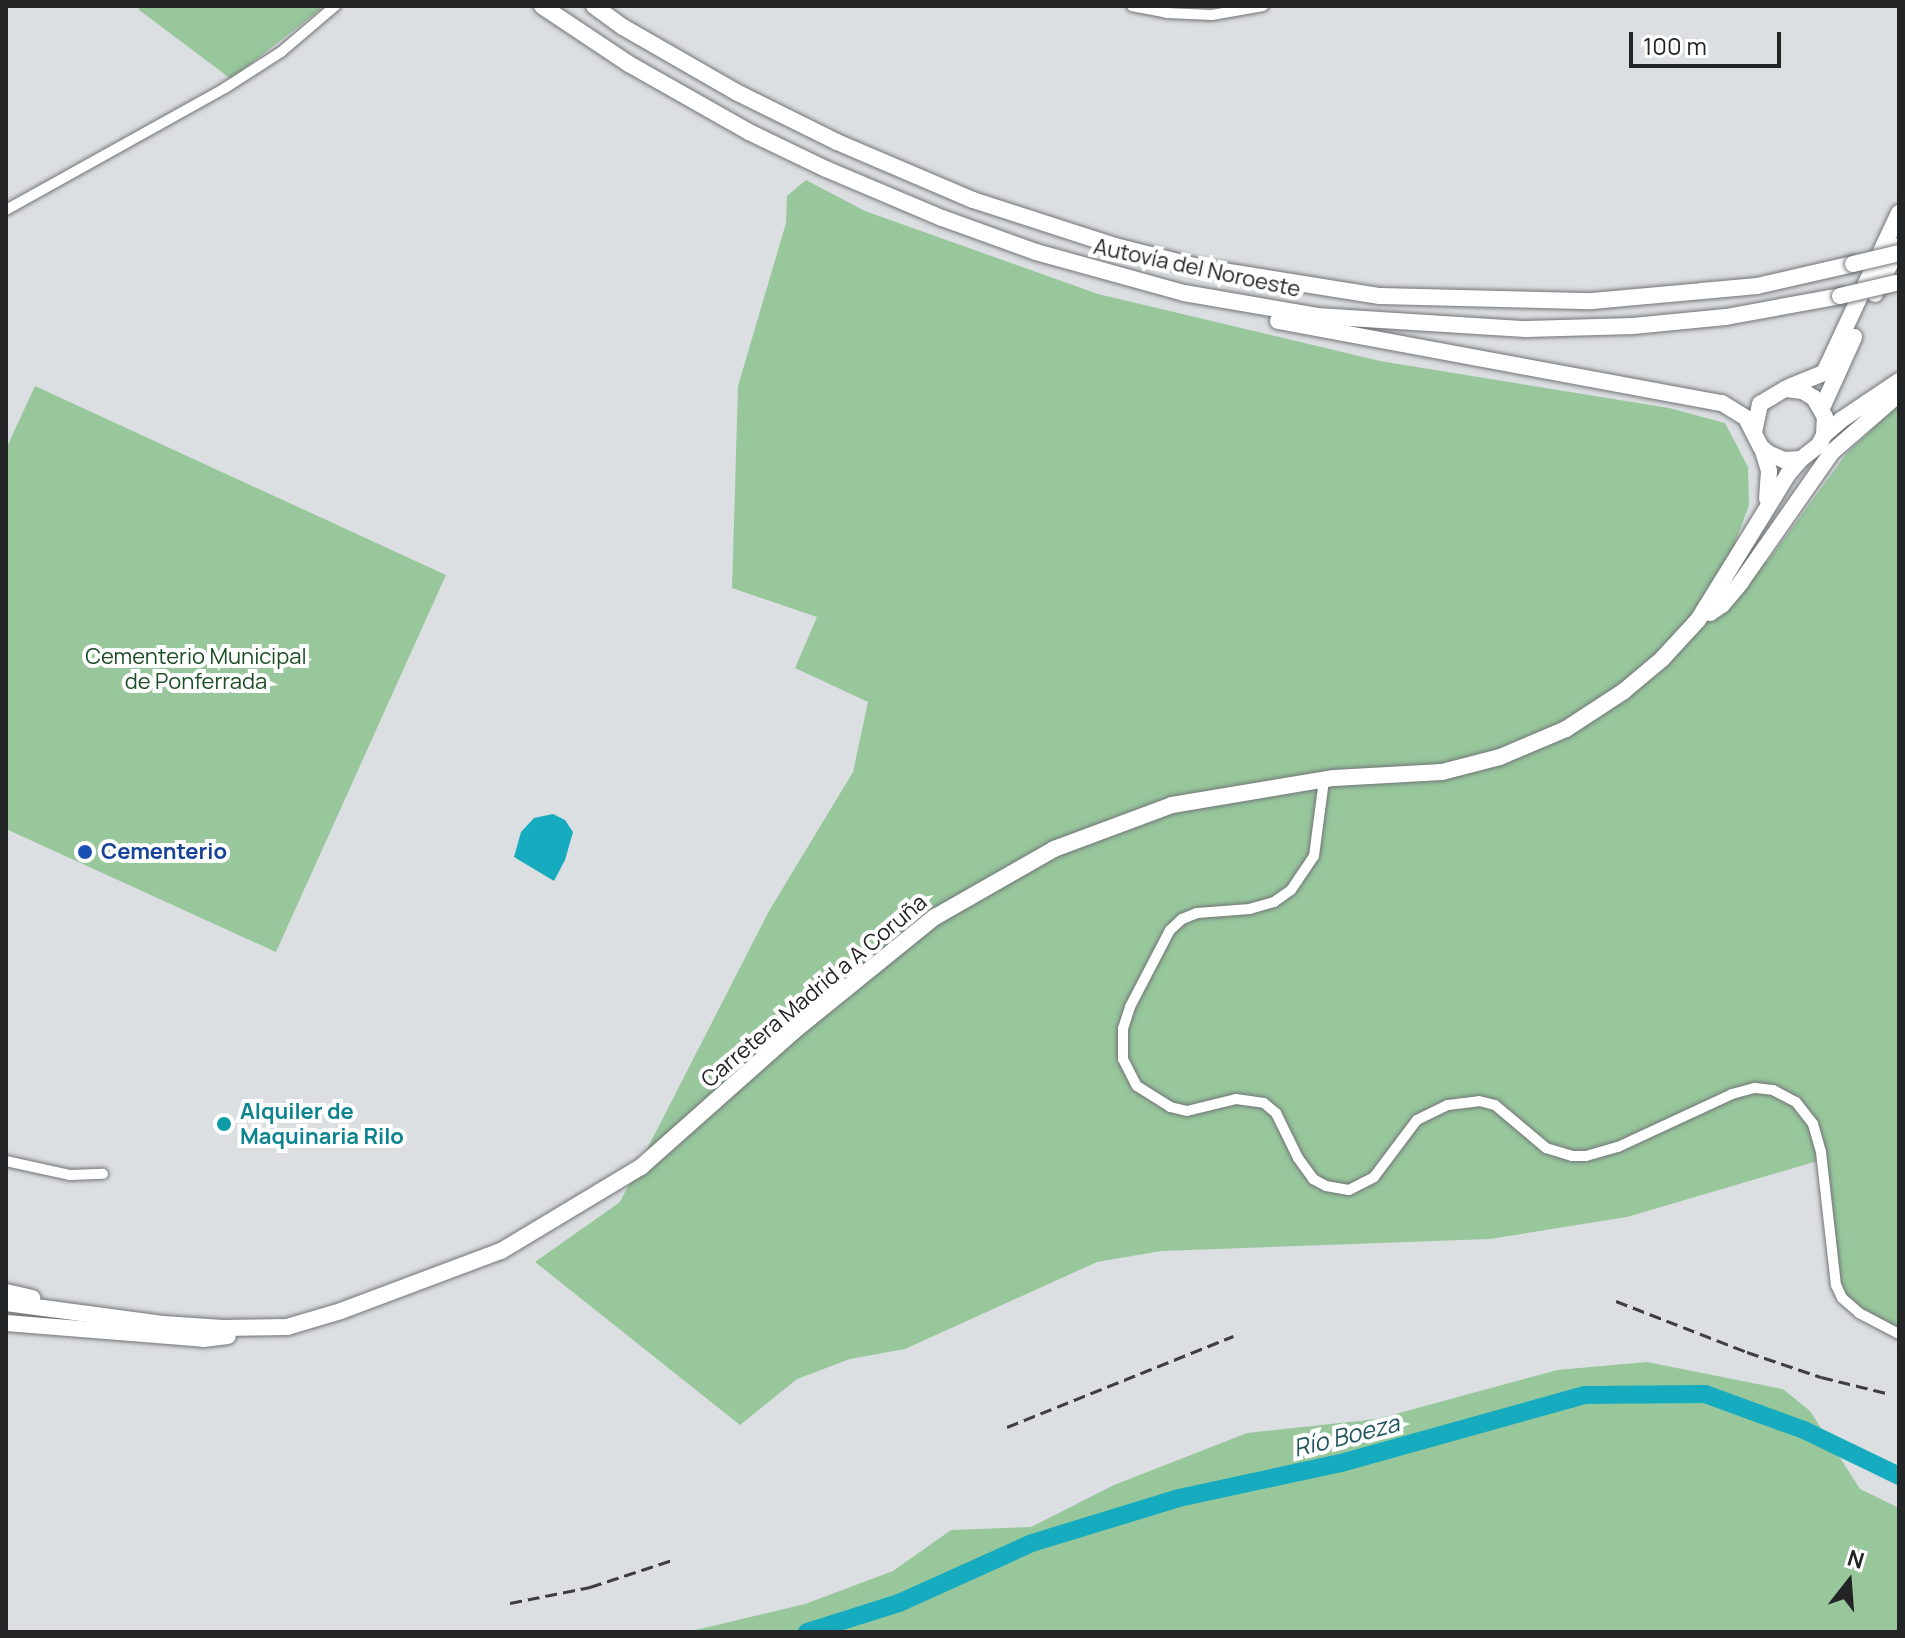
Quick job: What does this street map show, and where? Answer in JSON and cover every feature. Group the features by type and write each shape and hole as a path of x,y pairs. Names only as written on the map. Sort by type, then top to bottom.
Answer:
{"highway":[{"name":"Autovía del Noroeste","path":"542,6 629,64 749,132 942,218 1109,275 1184,293 1348,319 1526,329 1633,326 1726,317 1898,283"},
{"name":"Autovía del Noroeste","path":"594,6 623,27 736,92 837,142 973,200 1115,246 1280,282 1380,296 1592,301 1757,286 1857,259 1899,253"},
{"path":"1758,439 1760,404 1785,389 1824,373 1899,213"},
{"path":"942,218 984,241 1066,271 1182,300 1722,403 1746,418 1758,439 1775,458 1801,459 1811,453 1824,435 1841,420 1899,381"},
{"path":"1857,259 1899,245"},
{"path":"1824,435 1822,408 1899,245"},
{"path":"1785,389 1803,391 1830,376 1852,342"},
{"path":"1803,391 1822,408"},
{"path":"1698,620 1722,605 1741,582 1832,452 1899,394"},
{"name":"Carretera Madrid a A Coruña","path":"1758,439 1771,485 1765,509"},
{"name":"Carretera Madrid a A Coruña","path":"6,1303 163,1324 223,1328 287,1327 341,1311 501,1251 641,1167 794,1031 935,917 1054,849 1172,805 1324,780 1442,772 1500,757 1566,729 1624,691 1662,659 1698,620 1765,509 1801,459"},
{"path":"6,1292 163,1324"},
{"path":"6,1323 203,1339 287,1327"}],"street":[{"path":"6,210 225,88 281,52 335,6"},
{"path":"1132,6 1167,13 1212,15 1263,6"},
{"path":"1324,780 1324,804 1314,856 1291,890 1274,902 1250,909 1197,913 1182,919 1170,930 1130,1007 1123,1029 1123,1059 1137,1086 1170,1107 1187,1111 1236,1099 1264,1103 1276,1113 1298,1158 1313,1179 1326,1186 1349,1190 1374,1177 1417,1120 1448,1105 1479,1101 1495,1105 1546,1148 1572,1156 1586,1156 1618,1147 1732,1094 1755,1088 1773,1090 1796,1102 1813,1124 1821,1152 1836,1285 1842,1298 1859,1313 1899,1334"},
{"path":"6,1161 70,1175 103,1174"}],"green space":[{"path":"140,6 316,6 321,9 231,79 139,10"},
{"path":"806,180 865,211 1098,294 1380,361 1669,408 1725,423 1748,467 1749,505 1735,543 1767,562 1847,453 1899,404 1899,1331 1855,1309 1842,1289 1821,1160 1627,1217 1490,1239 1161,1251 1097,1262 905,1349 850,1359 797,1379 740,1425 535,1262 620,1202 769,911 853,772 868,702 795,668 817,617 732,588 738,386 786,223 787,196"},
{"name":"Cementerio Municipal de Ponferrada","path":"35,386 446,575 276,952 6,829 6,449"},
{"path":"1647,1362 1783,1389 1810,1411 1860,1489 1899,1508 1899,1632 687,1632 805,1604 893,1571 951,1530 1031,1527 1114,1485 1247,1433 1377,1419 1557,1370"}],"water":[{"path":"553,814 565,820 573,832 565,860 554,881 514,857 521,832 534,818"}],"waterway":[{"name":"Río Boeza","path":"807,1632 899,1603 1032,1543 1179,1498 1341,1463 1585,1395 1705,1394 1804,1430 1899,1476"}],"railway":[{"path":"1616,1301 1747,1352 1821,1377 1886,1393"},
{"path":"1007,1427 1233,1336"},
{"path":"510,1603 590,1587 675,1559"}],"place":[{"name":"Cementerio","path":"85,852"},
{"name":"Alquiler de Maquinaria Rilo","path":"224,1124"}]}
